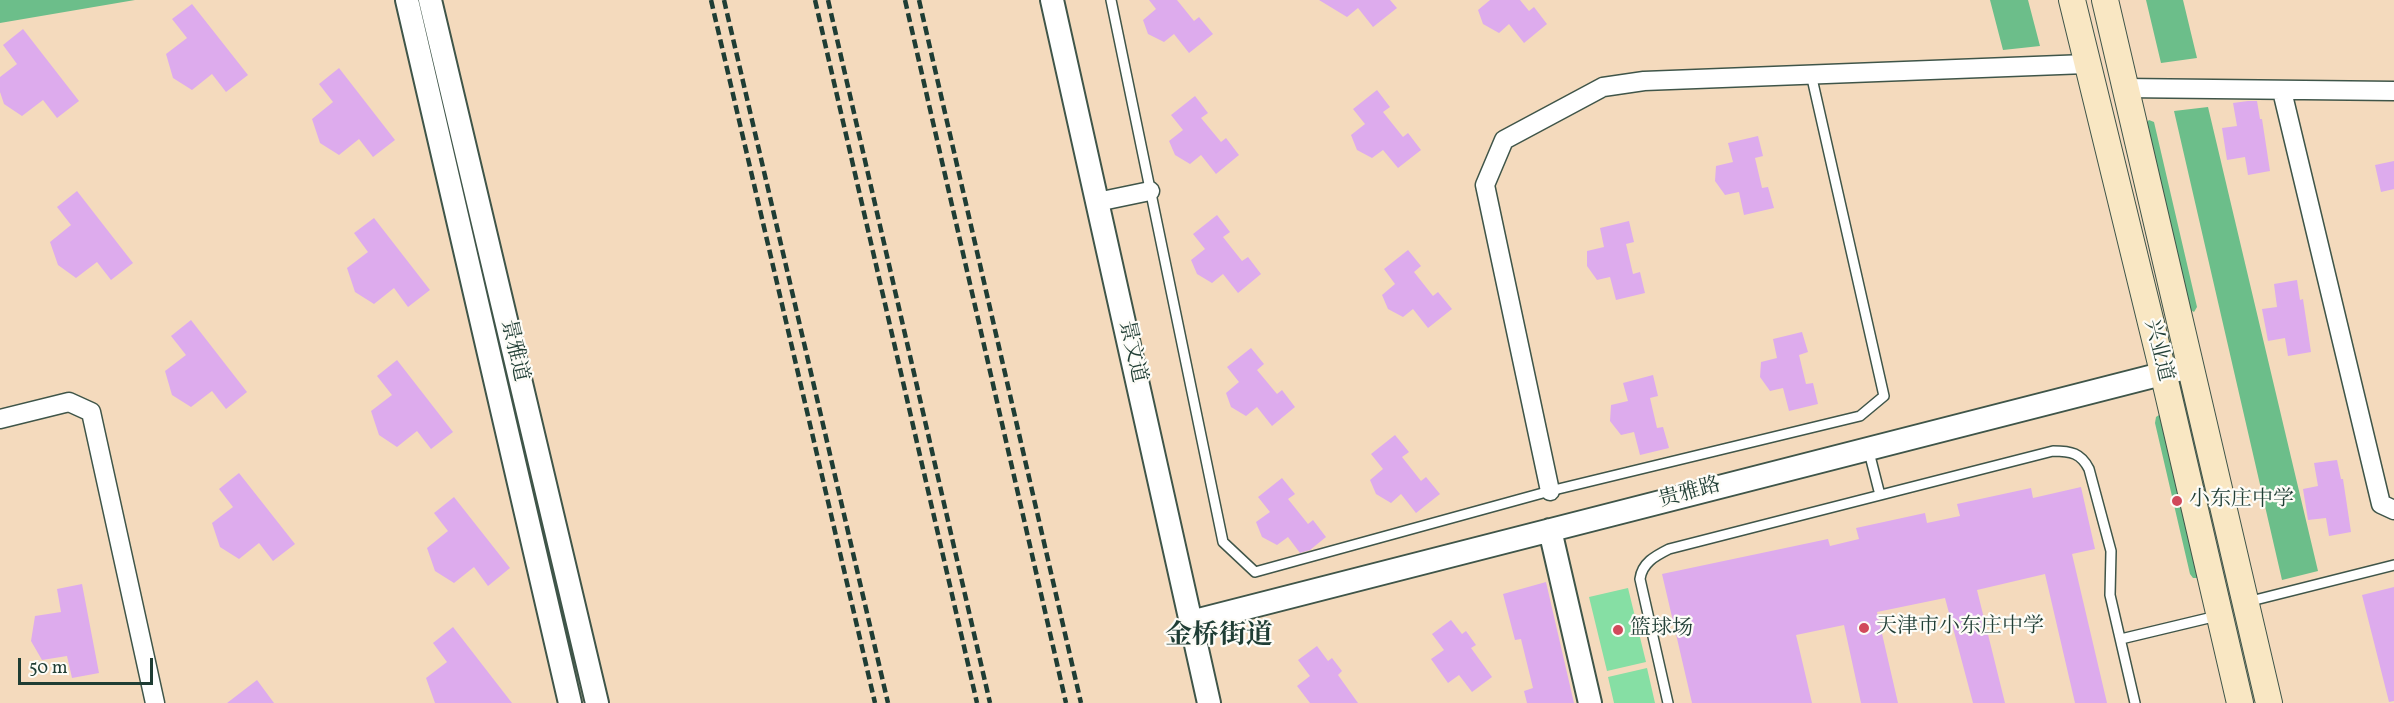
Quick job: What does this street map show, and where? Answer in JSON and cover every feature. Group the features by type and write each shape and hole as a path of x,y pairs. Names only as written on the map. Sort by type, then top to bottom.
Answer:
{"main road":[{"name":"兴业道","path":"2072,0 2163,372 2240,703"},
{"name":"兴业道","path":"2105,0 2269,703"}],"street":[{"name":"景雅道","path":"407,0 570,703"},
{"name":"景雅道","path":"430,0 597,703"},
{"name":"景文道","path":"1052,0 1209,703"},
{"path":"1550,491 1485,185 1504,140 1603,87 1644,81 2086,64"},
{"path":"2124,88 2394,91"},
{"path":"2282,91 2382,504 2394,510"},
{"path":"1097,202 1150,191"},
{"name":"贵雅路","path":"1191,622 2189,367"},
{"path":"0,419 69,402 91,412 155,703"},
{"path":"1550,530 1590,703"}],"lane":[{"path":"1111,0 1223,542 1256,572 1550,491 1860,416 1884,396 1811,74"},
{"path":"1868,448 1880,495"},
{"path":"1668,703 1640,579 1641,571 1647,563 1669,549 2053,451 2075,452 2084,459 2089,469 2111,551 2110,595 2135,703"},
{"path":"2245,603 2394,565"},
{"path":"2121,639 2219,615"}],"green space":[{"path":"0,0 135,0 0,23"},
{"path":"1990,0 2028,0 2040,46 2003,50"},
{"path":"2146,0 2183,0 2197,58 2161,63"},
{"path":"2208,107 2318,571 2282,580 2174,111"},
{"path":"2149,120 2154,122 2197,307 2194,312 2189,309 2145,124"},
{"path":"2159,415 2163,416 2200,575 2198,578 2193,578 2190,574 2155,423"},
{"name":"篮球场","path":"1628,588 1646,662 1607,671 1589,597"},
{"name":"篮球场","path":"1647,668 1655,703 1614,703 1608,677"}],"building":[{"path":"1149,0 1177,0 1194,21 1199,17 1213,34 1189,53 1174,34 1164,42 1148,34 1143,20 1156,9"},
{"path":"1319,0 1390,0 1397,8 1373,27 1358,8 1347,17"},
{"path":"1490,0 1520,0 1529,11 1534,7 1547,24 1524,43 1509,24 1499,33 1483,24 1478,10"},
{"path":"192,4 248,75 226,92 212,74 192,90 173,78 166,54 187,38 172,19"},
{"path":"23,29 79,101 57,118 43,100 22,116 4,104 0,92 0,77 17,64 3,45"},
{"path":"339,68 395,140 373,157 359,139 339,155 320,143 312,119 333,102 319,84"},
{"path":"1377,90 1390,107 1383,112 1403,137 1408,133 1421,150 1398,168 1383,150 1372,158 1357,150 1351,135 1365,124 1353,109"},
{"path":"1195,96 1208,113 1201,118 1221,142 1226,138 1239,155 1216,174 1201,155 1190,164 1175,155 1169,141 1183,130 1171,115"},
{"path":"2257,101 2270,171 2248,175 2245,157 2227,160 2222,128 2237,126 2233,103"},
{"path":"1758,136 1763,156 1755,158 1762,188 1768,187 1774,208 1744,215 1739,192 1725,195 1715,181 1716,166 1733,162 1728,143"},
{"path":"2394,161 2394,189 2381,192 2375,165"},
{"path":"77,191 133,263 111,280 97,262 76,278 58,265 50,242 71,225 57,207"},
{"path":"1217,215 1230,232 1223,237 1242,261 1248,257 1261,274 1238,293 1223,274 1212,283 1197,274 1191,260 1205,249 1193,234"},
{"path":"374,218 430,290 408,307 394,288 374,304 355,292 347,268 368,252 354,233"},
{"path":"1629,221 1634,242 1626,244 1633,274 1640,272 1645,293 1616,300 1610,277 1597,280 1587,266 1587,251 1604,247 1600,228"},
{"path":"1408,250 1421,266 1414,272 1433,296 1438,292 1452,309 1428,328 1413,309 1403,317 1388,309 1382,295 1395,284 1384,269"},
{"path":"2297,280 2300,300 2303,299 2311,352 2288,356 2285,338 2268,341 2262,309 2277,307 2274,284"},
{"path":"191,320 247,392 226,409 212,391 191,407 172,395 165,371 186,355 171,336"},
{"path":"1802,332 1808,352 1799,355 1806,384 1813,383 1818,404 1789,411 1783,388 1770,391 1760,377 1761,362 1777,358 1773,339"},
{"path":"1251,348 1264,364 1257,370 1277,394 1282,390 1295,407 1272,426 1257,407 1246,416 1231,407 1226,393 1239,382 1227,367"},
{"path":"397,360 453,432 431,449 417,431 397,447 379,435 371,411 392,395 377,376"},
{"path":"1653,375 1658,396 1650,398 1657,428 1663,427 1669,448 1640,455 1634,432 1621,435 1610,421 1611,405 1628,401 1623,383"},
{"path":"1395,435 1409,452 1402,457 1421,481 1426,477 1440,494 1416,513 1401,494 1391,503 1376,494 1370,480 1383,469 1371,454"},
{"path":"2337,460 2341,479 2343,479 2351,532 2329,536 2326,518 2308,520 2303,489 2318,486 2314,463"},
{"path":"239,473 295,544 273,561 259,543 239,559 220,547 212,523 233,507 219,489"},
{"path":"1282,478 1295,494 1288,499 1308,524 1313,520 1326,537 1310,550 1300,553 1288,537 1277,545 1262,537 1256,522 1270,512 1258,497"},
{"path":"2081,487 2095,549 2072,554 2107,703 2075,703 2045,574 1977,590 2005,703 1973,703 1945,598 1877,612 1898,703 1861,703 1844,625 1796,635 1812,703 1692,703 1662,574 1828,539 1830,546 1859,539 1856,528 1925,513 1927,523 1960,516 1957,504 2031,488 2033,498"},
{"path":"454,497 510,568 488,586 474,567 454,583 435,571 427,548 448,531 434,513"},
{"path":"1546,582 1574,703 1527,703 1524,691 1533,688 1521,639 1515,640 1503,594"},
{"path":"82,584 99,673 72,678 67,656 42,660 31,641 35,616 61,612 57,589"},
{"path":"2394,587 2394,701 2389,702 2362,595"},
{"path":"1451,620 1462,634 1466,631 1476,645 1471,648 1492,677 1472,692 1459,675 1448,683 1431,659 1444,650 1432,634"},
{"path":"453,627 512,703 435,703 426,678 447,662 433,643"},
{"path":"1317,646 1328,661 1332,658 1342,671 1338,675 1358,703 1310,703 1297,686 1310,676 1298,660"},
{"path":"257,680 274,703 227,703"}],"railway":[{"path":"711,0 875,703"},
{"path":"724,0 888,703"},
{"path":"815,0 977,703"},
{"path":"828,0 990,703"},
{"path":"905,0 1066,703"},
{"path":"919,0 1081,703"}],"place":[{"name":"小东庄中学","path":"2177,501"},
{"name":"天津市小东庄中学","path":"1864,628"},
{"name":"篮球场","path":"1618,630"}],"district":[{"name":"金桥街道","path":"1219,638"}]}
